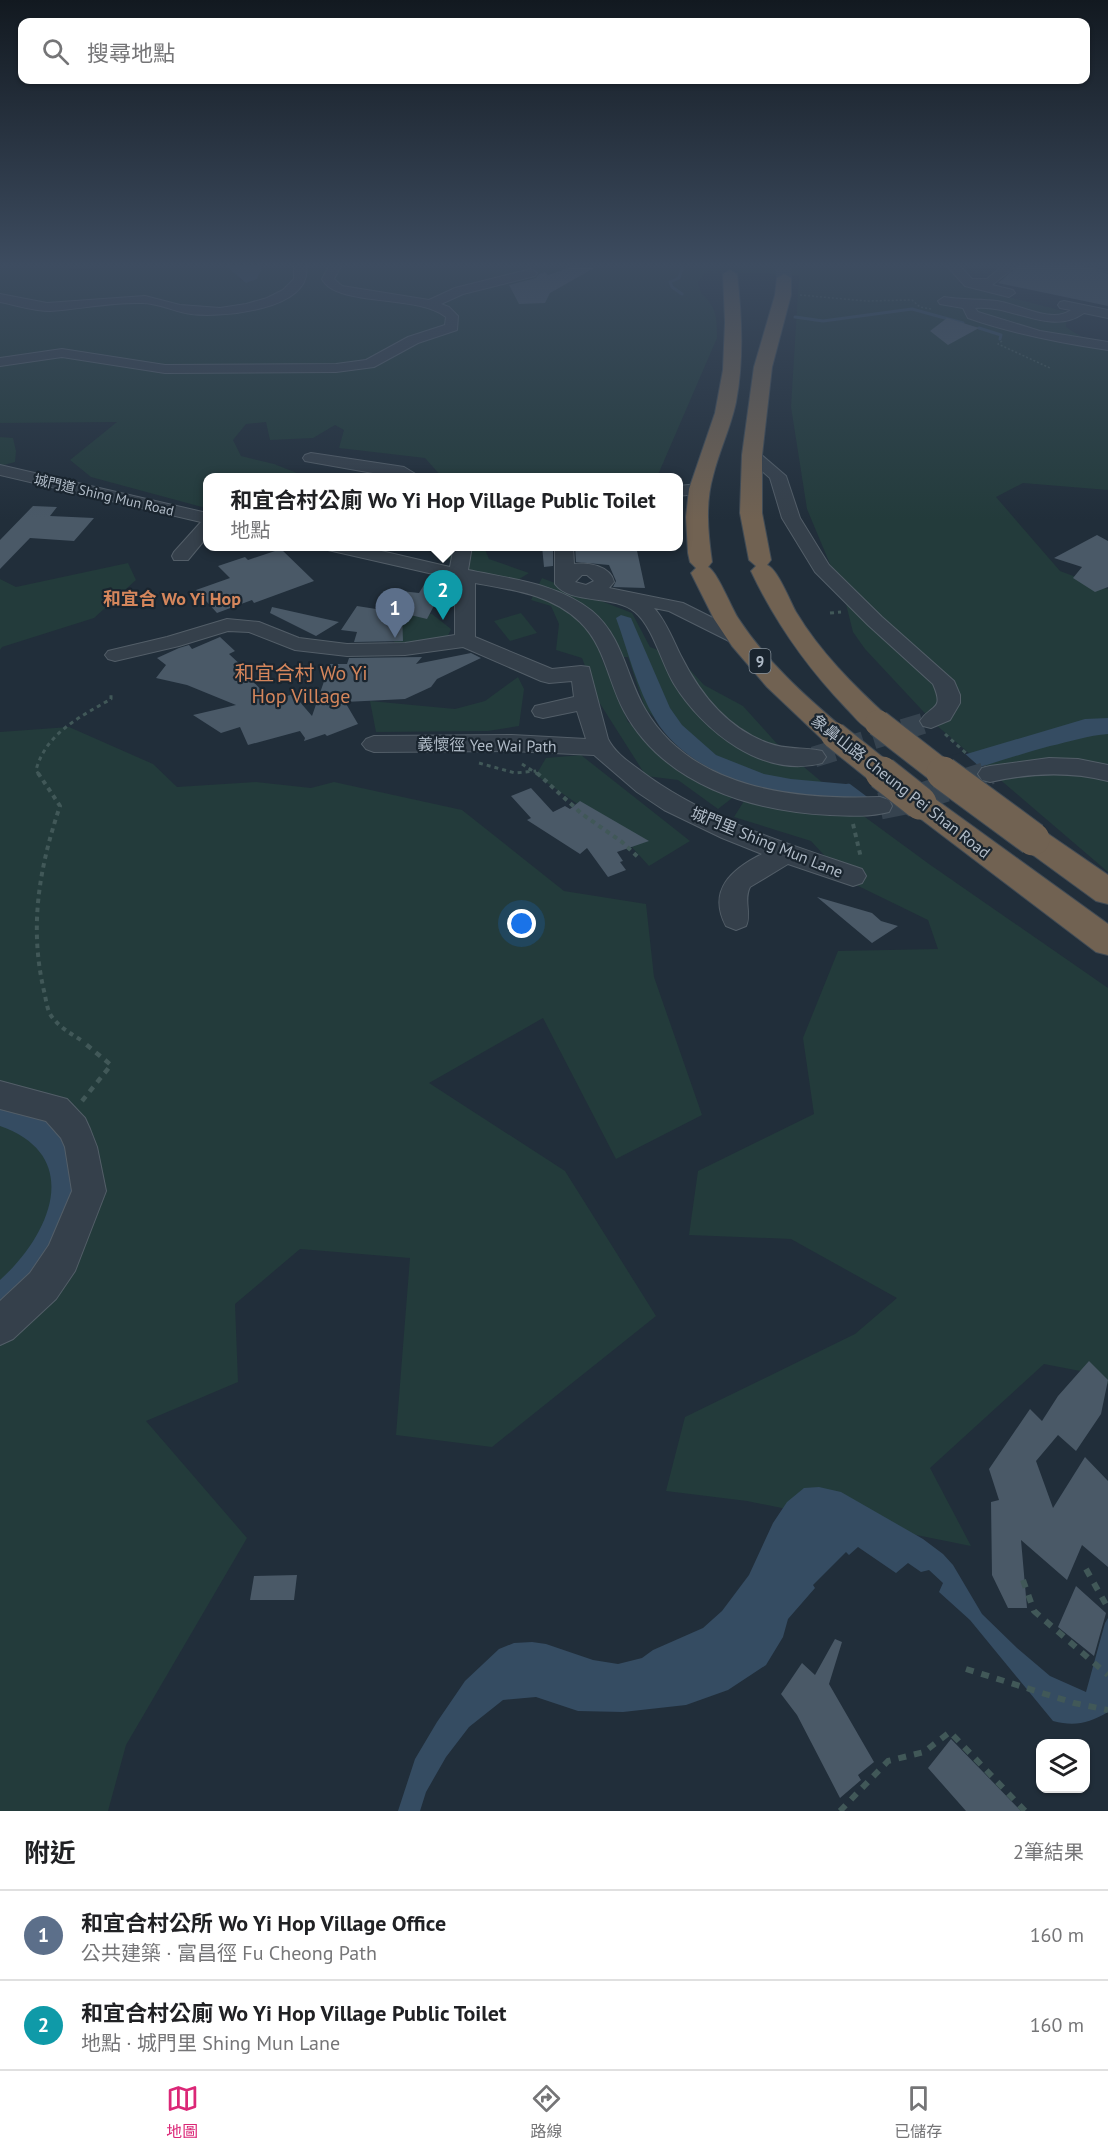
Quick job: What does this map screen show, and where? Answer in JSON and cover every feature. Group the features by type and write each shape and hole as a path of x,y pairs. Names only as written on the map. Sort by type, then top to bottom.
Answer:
{"highway":[{"name":"象鼻山路 Cheung Pei Shan Road","path":"734,351 723,420 689,490 702,568 716,603 742,640 804,709 834,735 994,860 1108,942"},
{"name":"象鼻山路 Cheung Pei Shan Road","path":"767,351 763,367 752,456 751,513 761,566 779,605 794,629 836,683 904,745 1108,892"}],"street":[{"path":"0,362 62,353 165,369 336,368 381,363 398,351"},
{"path":"752,456 778,476 791,518 822,568 875,621 943,681 949,695 949,703 942,714 931,722"},
{"path":"311,458 406,473"},
{"name":"城門道 Shing Mun Road","path":"0,470 203,517"},
{"path":"181,556 203,531"},
{"path":"356,551 531,590 571,589 676,607 742,640"},
{"path":"424,551 448,565 459,575"},
{"path":"462,551 459,575 465,640"},
{"path":"565,551 573,606 608,640 635,711 650,735 671,754 698,772 752,795 788,803 842,808 880,806"},
{"path":"621,597 641,606 649,614 687,686 706,710 729,731 752,746 772,754 789,758 814,757"},
{"path":"115,655 227,626 252,626 277,639 294,644 347,650 405,649 465,640 549,676 564,676 617,662"},
{"name":"城門里 Shing Mun Lane","path":"581,672 586,702 601,748 630,775 689,812 787,853 857,867"},
{"path":"543,711 586,702"},
{"name":"義懷徑 Yee Wai Path","path":"374,744 512,743 601,748"},
{"path":"990,774 1017,767 1052,765 1088,767 1108,772"},
{"path":"736,919 734,900 737,885 755,871 787,853"},
{"path":"0,1095 56,1109 74,1129 81,1147 89,1191 62,1258 43,1286 0,1326"}],"path":[{"path":"1013,351 1050,368"},
{"path":"67,1121 111,1065 83,1041 66,1032 50,1014 37,961 35,921 47,844 60,806 36,770 41,751 70,724 111,699 111,694"},
{"path":"931,722 967,754"},
{"path":"519,763 537,771 590,821 626,843 639,858"},
{"path":"852,821 857,867"},
{"path":"1086,1569 1108,1608"},
{"path":"1023,1580 1034,1611 1108,1675"},
{"path":"966,1669 1074,1703 1108,1710"},
{"path":"840,1811 888,1761 924,1752 950,1732 1025,1811"}],"green space":[{"path":"0,351 712,351 659,473 438,473 425,458 339,448 344,430 335,425 313,438 270,440 266,422 246,424 233,440 241,456 274,464 297,473 203,473 202,507 91,477 70,460 117,422 0,423"},
{"path":"794,351 1108,351 1108,490 1023,483 996,497 1060,571 1108,589 1108,872 935,724 865,649 853,632 845,600 807,509 791,407"},
{"path":"0,437 13,438 16,451 15,462 0,466"},
{"path":"434,551 486,551 489,559 529,573 511,584 454,569 456,564"},
{"path":"128,563 136,580 94,618 2,647 0,650 0,579 16,587"},
{"path":"542,578 632,613 650,647 679,658 704,685 743,706 779,746 823,783 820,784 929,864 1108,988 1108,1385 1101,1375 1044,1364 930,1468 971,1546 747,1501 666,1491 685,1417 855,1334 897,1298 791,1239 689,1235 698,1171 814,1114 803,1038 838,951 938,949 928,920 848,881 811,841 734,817 744,801 771,787 682,746 645,708 628,657 601,657 628,722 736,795 718,809 678,780 646,776 599,702 582,658 556,650 559,624 551,606 531,600"},
{"path":"521,613 537,633 510,641 494,621"},
{"path":"432,614 451,629 441,651 395,651 392,618"},
{"path":"518,677 524,689 519,726 488,731 376,732 370,701 455,709 485,701"},
{"path":"69,727 153,764 177,787 256,782 311,788 334,782 462,810 564,891 646,904 654,977 702,1115 616,1159 543,1018 429,1083 565,1171 656,1316 492,1447 396,1435 410,1258 300,1249 235,1304 238,1382 146,1421 247,1538 126,1745 108,1811 0,1811 0,732"},
{"path":"581,755 690,841 649,866 619,833 536,775 546,758"}],"water":[{"path":"621,615 631,618 670,708 682,725 716,755 764,774 846,784 882,779 1085,719 1108,718 1108,734 1050,746 898,792 869,797 835,799 800,796 765,789 731,778 700,763 674,743 655,719 643,695 616,618"},
{"path":"0,1101 29,1109 60,1129 80,1201 0,1317 0,1280 18,1262 33,1241 44,1219 51,1197 51,1176 43,1156 26,1139 0,1126"},
{"path":"819,1487 841,1492 923,1539 943,1554 953,1565 982,1614 1017,1648 1050,1676 1086,1692 1108,1618 1108,1712 1082,1723 1068,1724 1053,1721 970,1620 939,1592 943,1583 929,1570 921,1572 908,1563 896,1573 858,1547 849,1555 846,1552 813,1585 815,1588 788,1619 783,1637 766,1665 728,1690 686,1705 623,1712 578,1711 536,1697 503,1700 469,1727 446,1757 426,1792 420,1811 398,1811 415,1759 437,1722 465,1681 499,1649 514,1643 532,1642 546,1644 593,1660 618,1664 642,1658 653,1650 703,1628 722,1611 749,1575 773,1523 787,1502 804,1488"}],"pier":[{"path":"963,752 981,768 897,795 870,799 846,781 881,776"}],"building":[{"path":"33,506 57,507 50,516 94,518 74,541 30,538 0,569 0,540"},
{"path":"1097,535 1108,541 1108,587 1095,592 1073,578 1082,567 1054,558"},
{"path":"275,551 283,551 314,581 254,603 252,600 217,613 196,590 230,578 218,566 245,557 248,560"},
{"path":"542,551 553,551 553,566 544,567"},
{"path":"575,551 637,551 645,588 613,587 616,581 609,565 576,562"},
{"path":"429,577 447,581 427,619 402,613 403,641 354,642 357,632 341,630 357,606 389,611 401,588 401,591 419,593"},
{"path":"272,607 339,622 316,636 270,613"},
{"path":"220,637 235,651 229,654 244,668 241,669 272,701 293,694 312,716 330,664 347,664 349,658 422,657 416,664 471,653 481,658 437,679 431,687 405,699 345,702 358,724 327,736 325,734 304,741 305,738 300,731 248,745 240,727 221,733 193,715 236,705 187,685 156,678 166,665 157,658 189,645 192,649"},
{"path":"531,788 553,812 565,806 570,809 580,801 649,841 617,852 626,870 608,877 587,848 580,854 527,820 531,818 511,796"},
{"path":"817,897 872,913 881,921 898,926 872,943"},
{"path":"1089,1361 1108,1380 1101,1414 1076,1451 1058,1435 1036,1461 1053,1508 1085,1457 1108,1481 1108,1567 1082,1545 1067,1580 1021,1540 1027,1608 1008,1608 992,1575 991,1502 999,1500 989,1469 1030,1409 1042,1421 1058,1396"},
{"path":"297,1575 294,1600 250,1600 254,1576"},
{"path":"1076,1586 1106,1613 1094,1656 1058,1627"},
{"path":"835,1639 842,1642 829,1684 874,1762 858,1775 861,1780 840,1798 797,1715 781,1694 802,1663 815,1675"},
{"path":"951,1739 1021,1811 966,1811 928,1768"}],"tunnel":[{"path":"814,757 931,721"},
{"path":"880,806 910,800 990,774 988,775"}],"place":[{"name":"和宜合村公廁 Wo Yi Hop Village Public Toilet","path":"443,620"},
{"name":"和宜合村公所 Wo Yi Hop Village Office","path":"395,638"}],"district":[{"name":"和宜合 Wo Yi Hop","path":"172,598"},
{"name":"和宜合村 Wo Yi Hop Village","path":"301,684"}]}
